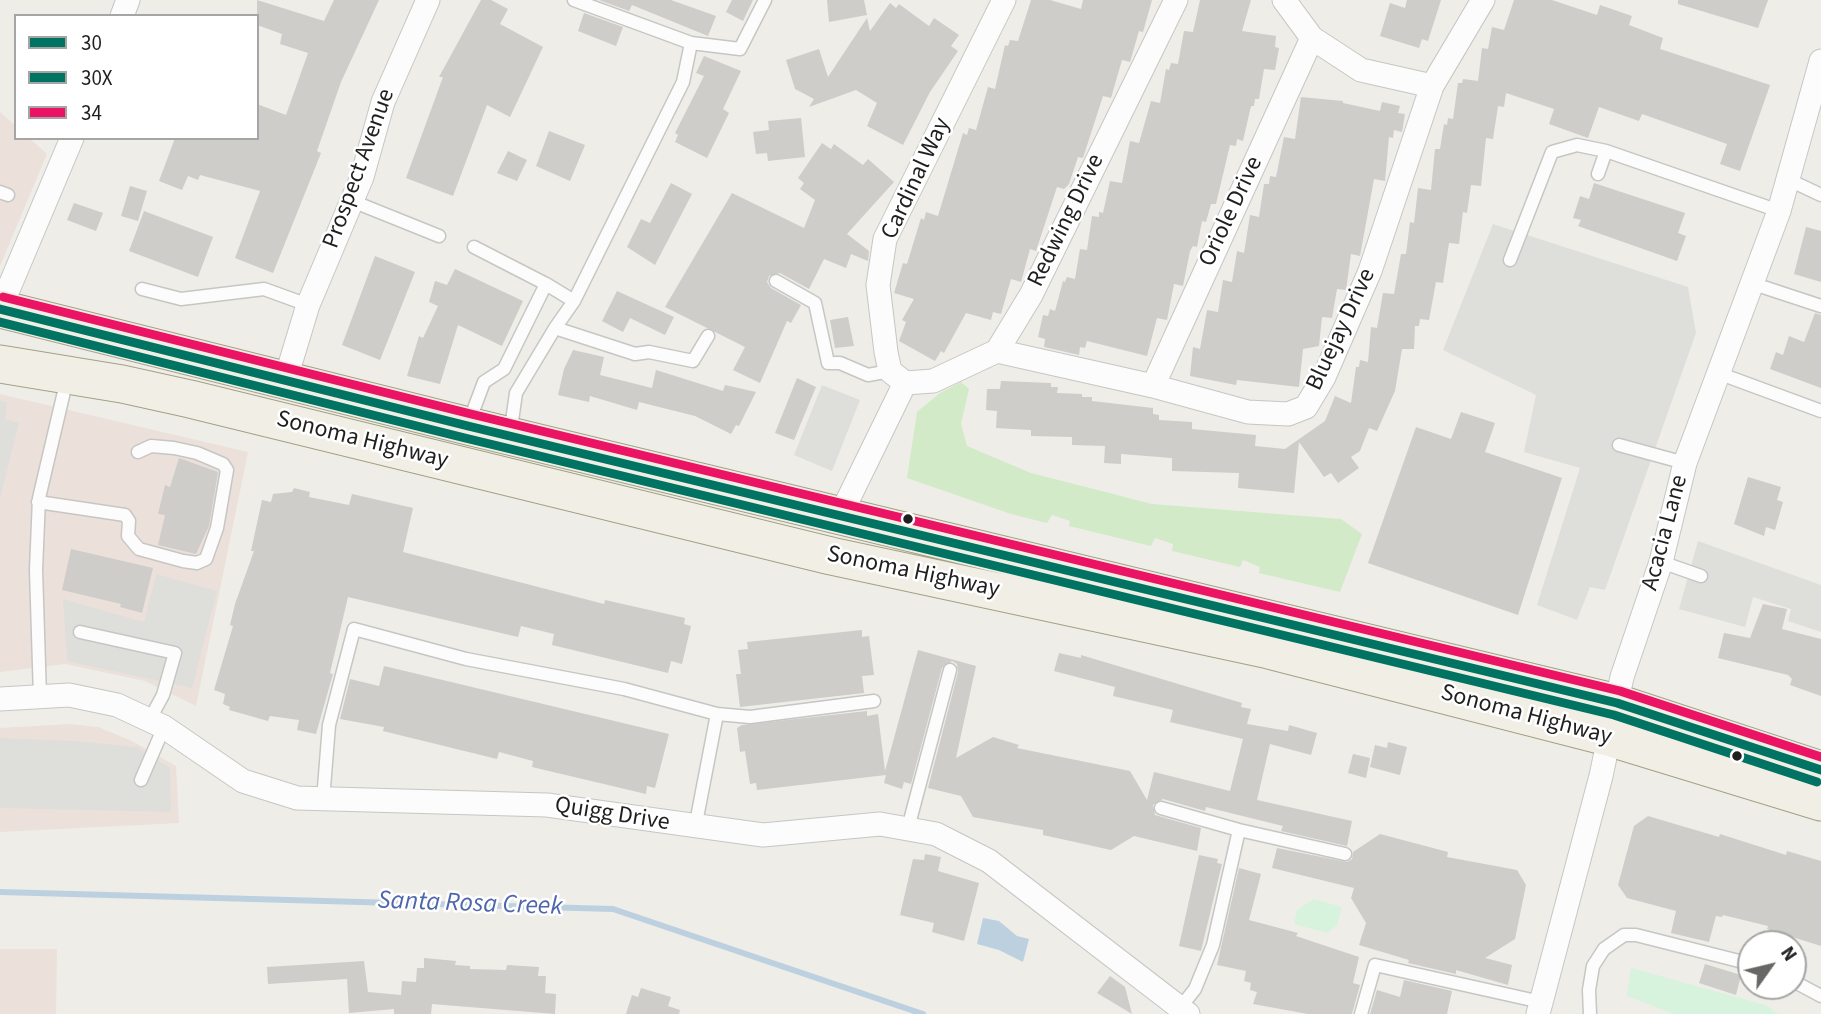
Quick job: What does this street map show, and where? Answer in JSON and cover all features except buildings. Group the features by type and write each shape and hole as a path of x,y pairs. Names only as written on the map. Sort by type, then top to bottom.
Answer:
{"main road":[{"name":"Sonoma Highway","path":"0,309 840,516 1612,720 1821,770"},
{"name":"Sonoma Highway","path":"0,364 122,384 190,399 831,556 1612,720 1821,802"},
{"path":"831,556 840,516"}],"street":[{"name":"Prospect Avenue","path":"285,381 308,305 362,177 383,102 428,0"},
{"name":"Cardinal Way","path":"897,377 878,285 885,239 1004,0"},
{"name":"Redwing Drive","path":"997,351 1031,295 1176,0"},
{"path":"1284,0 1312,37 1361,70 1432,86"},
{"name":"Bluejay Drive","path":"997,351 1153,386 1248,412 1288,414 1306,407 1324,377 1370,271 1432,86 1483,0"},
{"name":"Oriole Drive","path":"1153,386 1312,37"},
{"name":"Acacia Lane","path":"1540,1008 1601,776 1622,677 1661,562 1685,463 1779,211 1821,61"},
{"path":"0,309 71,140"},
{"path":"840,516 897,377 933,381 997,351"},
{"name":"Quigg Drive","path":"0,699 69,695 117,705 157,723 243,781 287,796 323,800 547,805 695,828 764,835 880,824 936,834 989,861 1184,1011"}],"lane":[{"path":"574,0 691,43 740,49 765,0"},
{"path":"510,435 516,393 574,301 683,82 691,43"},
{"path":"1510,260 1552,152 1577,145 1606,151 1779,211"},
{"path":"1598,174 1606,151"},
{"path":"1787,179 1821,195"},
{"path":"352,201 439,236"},
{"path":"474,247 574,301"},
{"path":"776,281 815,303 828,363 841,363 868,375 897,377"},
{"path":"468,426 484,382 504,369 546,284"},
{"path":"1754,284 1821,306"},
{"path":"142,289 181,299 264,289 308,305"},
{"path":"555,328 635,354 649,352 693,361 708,337"},
{"path":"504,369 525,378"},
{"path":"1718,373 1821,411"},
{"path":"40,697 36,570 38,502 67,377"},
{"path":"1619,445 1685,463"},
{"path":"38,502 125,515 130,521 128,536 139,549 197,563 211,552 228,477 223,464 197,453 151,446 138,452"},
{"path":"1661,562 1701,576"},
{"path":"323,800 329,724 354,629 467,659 624,689 717,714 750,718 874,701"},
{"path":"80,632 175,653 141,780"},
{"path":"908,828 950,670"},
{"path":"695,828 717,714"},
{"path":"1161,808 1239,830 1345,853"},
{"path":"1184,1011 1213,945 1239,830"},
{"path":"1590,1014 1589,990 1593,966 1613,940 1624,935 1636,935 1737,960"},
{"path":"1361,1014 1375,965 1540,1008"}],"shaded area":[{"path":"0,112 14,124 14,140 31,140 47,154 0,266"},
{"path":"1493,224 1688,287 1696,333 1605,590 1590,587 1577,620 1537,605 1580,468 1524,452 1536,395 1443,350"},
{"path":"822,385 860,400 832,471 794,455"},
{"path":"0,394 248,452 196,706 145,681 65,664 0,672"},
{"path":"0,401 7,403 5,419 19,423 0,499"},
{"path":"1698,541 1821,585 1821,632 1788,621 1791,609 1753,597 1745,627 1679,609"},
{"path":"156,574 217,591 192,688 67,661 63,599 144,622"},
{"path":"70,724 98,727 132,741 176,766 179,823 0,832 0,728"},
{"path":"0,738 137,747 170,768 171,812 0,808"},
{"path":"0,949 57,949 56,1014 0,1014"}],"green space":[{"path":"961,382 969,389 961,424 967,446 1031,473 1152,504 1341,519 1362,534 1340,592 1259,573 1260,567 1243,560 1240,567 1172,551 1173,544 1155,538 1151,546 1069,526 1070,521 1052,515 1047,523 1011,514 907,478 917,412 940,393"},
{"path":"1314,899 1342,907 1337,925 1327,933 1294,924 1297,910"},
{"path":"1631,968 1737,997 1737,1000 1765,1005 1779,1014 1674,1014 1627,996"}],"water":[{"path":"983,918 999,921 1017,936 1029,939 1023,962 999,950 977,944"}],"waterway":[{"name":"Santa Rosa Creek","path":"0,892 613,909 923,1014"}],"transit line":[{"name":"34","path":"3,297 471,414 1620,691 1821,757"},
{"name":"30","path":"0,309 468,426 1617,703 1821,770"},
{"name":"30X","path":"0,322 465,438 1614,715 1817,782"}]}
